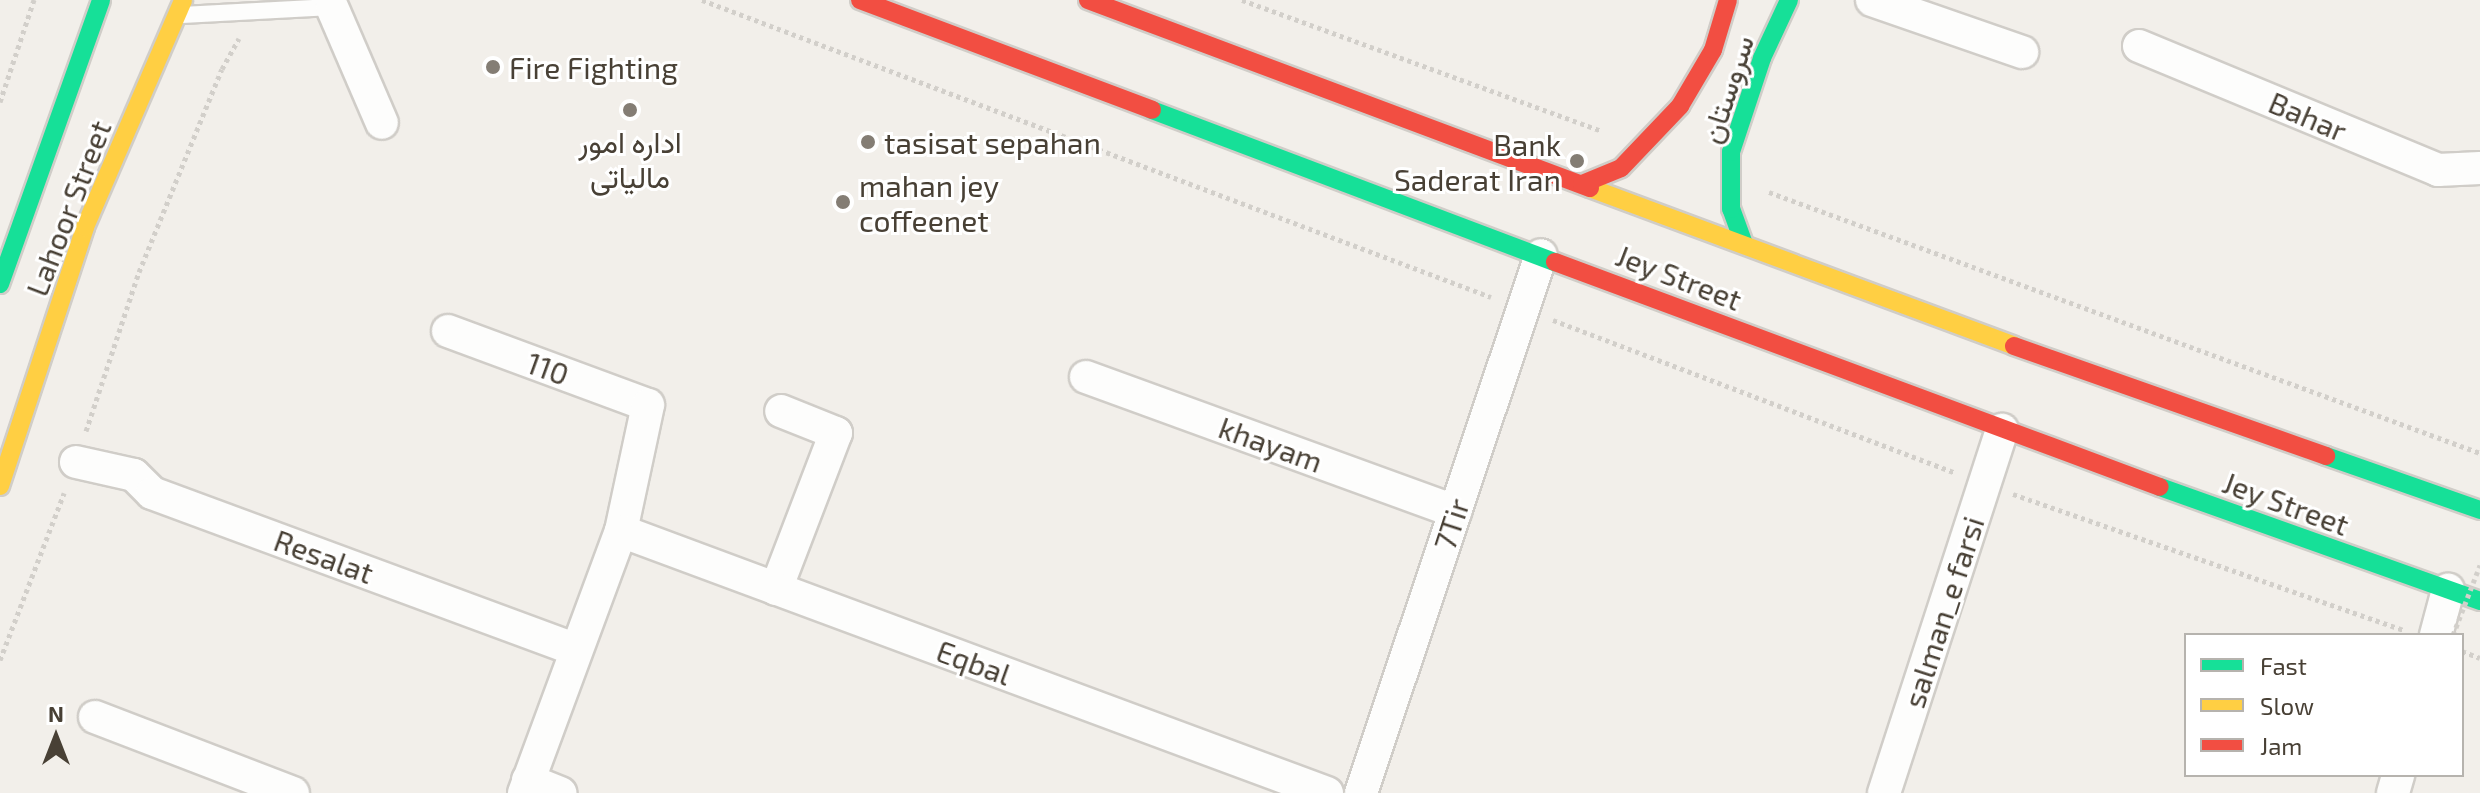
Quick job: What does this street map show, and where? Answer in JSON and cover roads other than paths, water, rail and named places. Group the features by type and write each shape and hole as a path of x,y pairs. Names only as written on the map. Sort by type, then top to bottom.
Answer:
{"main road":[{"name":"Lahoor Street","path":"0,284 34,204 101,0"},
{"name":"Jey Street","path":"860,0 2002,430 2480,601"},
{"name":"Jey Street","path":"1088,0 2052,360 2480,510"},
{"name":"سروستان","path":"1582,184 1621,168 1680,106 1713,50 1728,0"},
{"name":"سروستان","path":"1744,244 1731,209 1731,152 1762,58 1789,0"},
{"name":"Lahoor Street","path":"0,486 78,224 180,8"}],"street":[{"path":"1872,0 2022,52"},
{"path":"332,3 382,123"},
{"name":"Bahar","path":"2139,46 2438,170 2480,168"},
{"name":"7Tir","path":"1361,793 1541,255"},
{"name":"110","path":"448,331 648,405 621,531"},
{"name":"khayam","path":"1086,377 1455,511"},
{"path":"776,589 836,433 781,411"},
{"name":"salman_e farsi","path":"1884,793 2002,430"},
{"name":"Resalat","path":"76,462 134,475 152,493 576,650"},
{"path":"561,793 526,787 621,531"},
{"name":"Eqbal","path":"621,531 1327,793"},
{"path":"2437,633 2448,590"},
{"path":"95,717 293,793"}],"lane":[{"path":"180,8 254,11 332,3"}],"place":[{"name":"Fire Fighting","path":"493,67"},
{"name":"اداره امور مالیاتی","path":"630,110"},
{"name":"tasisat sepahan","path":"868,142"},
{"name":"Bank Saderat Iran","path":"1577,161"},
{"name":"mahan jey coffeenet","path":"843,202"}]}
